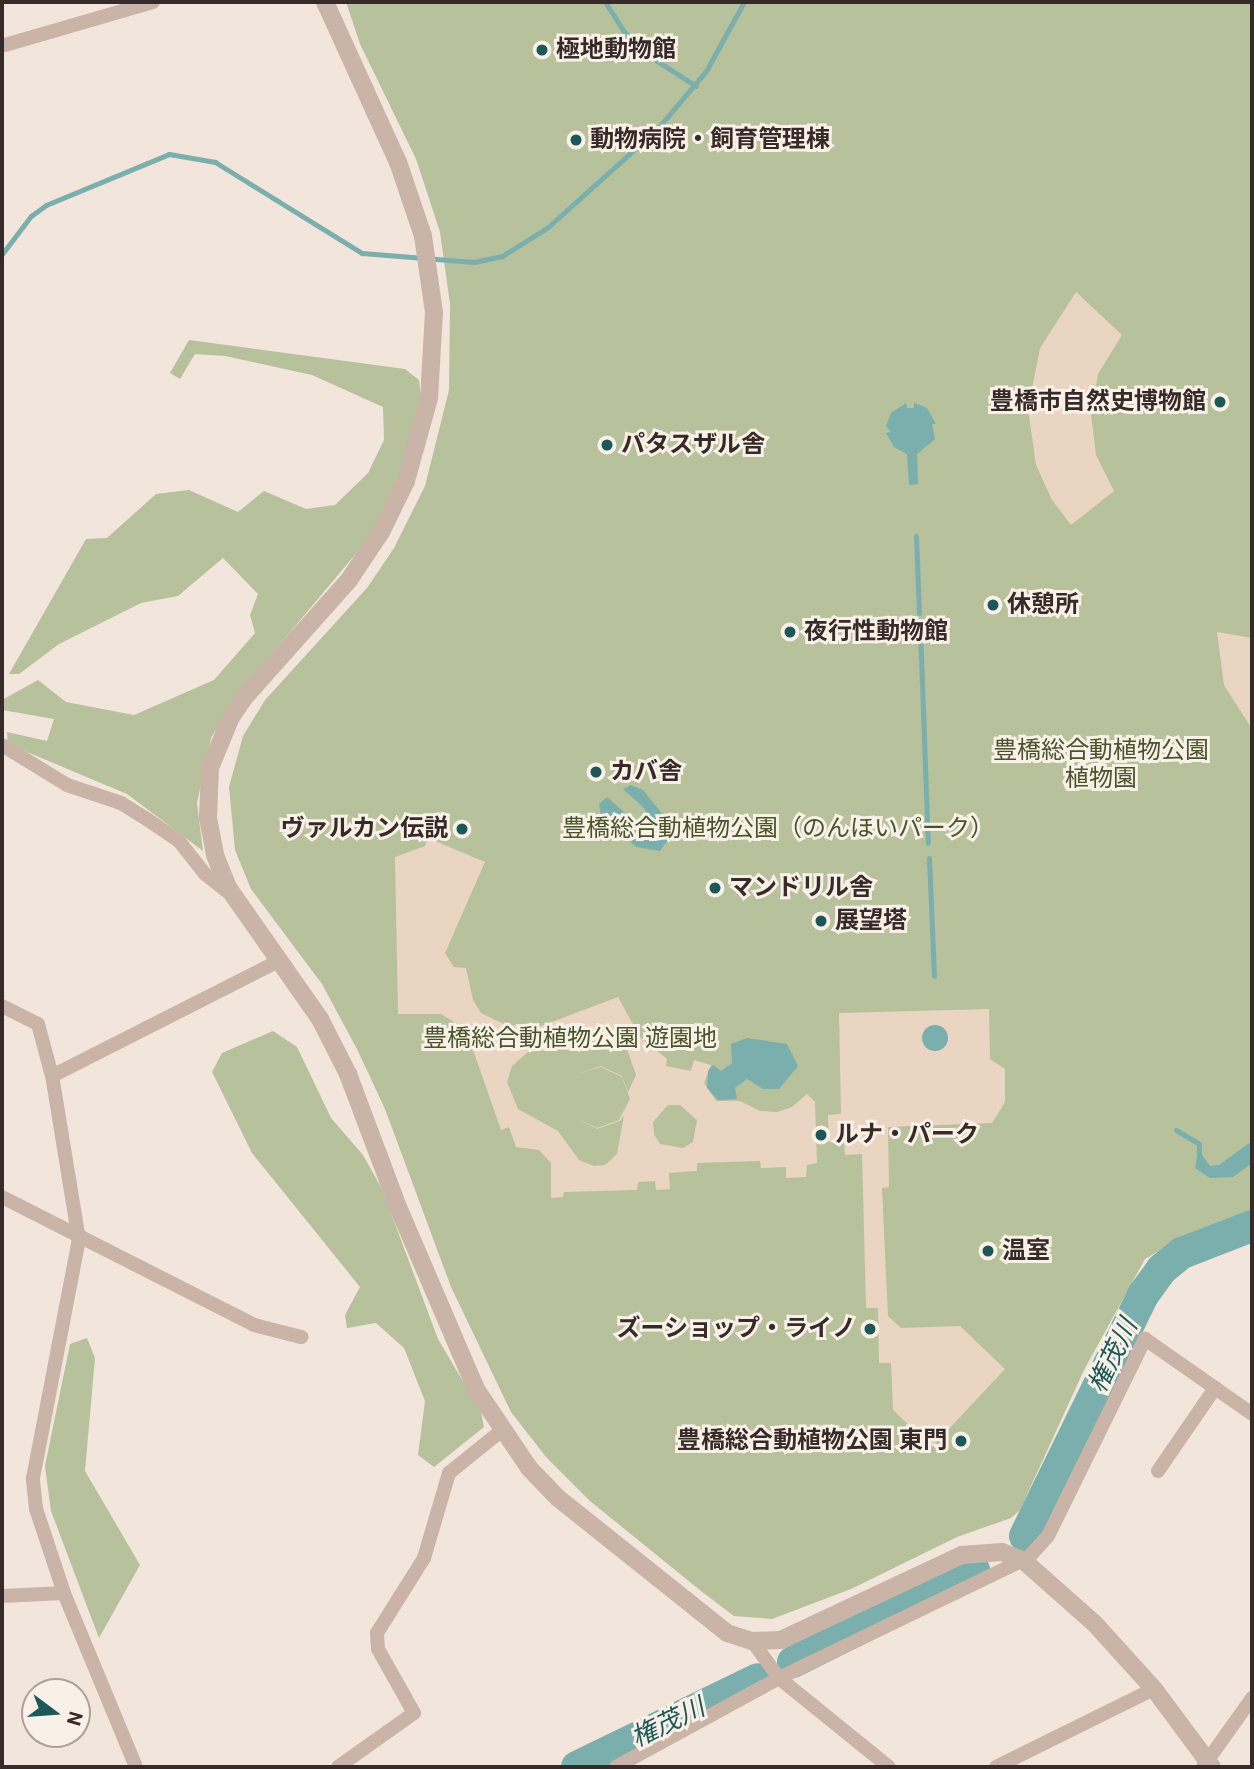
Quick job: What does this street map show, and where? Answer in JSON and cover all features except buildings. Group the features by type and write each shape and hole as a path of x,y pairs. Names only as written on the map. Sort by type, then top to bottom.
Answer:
{"street":[{"path":"5,45 153,2"},
{"path":"325,2 417,211 432,287 433,367 416,453 382,532 349,580 244,698 215,752 208,786 210,835 234,897 320,1019 348,1074 459,1355 501,1431 529,1468 594,1530 727,1633 752,1641 795,1635 967,1553 998,1551 1024,1561 1096,1624 1154,1689 1207,1765 1252,1698"},
{"path":"2,745 67,785 121,803 148,820 178,841 205,874 234,897"},
{"path":"52,1076 279,961"},
{"path":"2,1006 38,1024 52,1076 79,1240 33,1478 36,1508 64,1593 136,1767"},
{"path":"2,1197 79,1240 254,1325 301,1336"},
{"path":"615,1767 779,1678 1024,1561 1048,1536 1145,1339 1252,1414"},
{"path":"1158,1471 1215,1388"},
{"path":"338,1767 415,1713 378,1649 377,1633 424,1558 449,1473 501,1431"},
{"path":"2,1596 64,1593"},
{"path":"752,1641 779,1678 889,1767"},
{"path":"996,1767 1154,1689"}],"green space":[{"name":"豊橋総合動植物公園（のんほいパーク）","path":"346,2 1252,2 1252,1209 1192,1232 1145,1259 1084,1370 1020,1510 1011,1518 957,1537 851,1589 772,1619 734,1616 701,1591 590,1501 546,1457 511,1412 451,1287 385,1109 357,1049 322,984 251,889 235,850 229,787 243,736 265,700 367,588 394,548 425,486 449,390 450,304 440,232 416,159 360,44"},
{"path":"189,340 405,369 419,380 421,398 400,473 369,538 235,698 211,738 197,803 203,851 127,794 8,744 7,732 47,741 54,719 2,710 2,700 38,680 66,702 134,715 214,680 255,633 250,615 258,594 223,558 178,596 141,603 59,644 19,674 9,674 86,539 107,538 156,494 189,490 238,512 264,491 306,509 335,505 368,473 384,440 383,407 312,375 225,356 195,354 180,379 170,373"},
{"path":"273,1031 297,1047 331,1118 363,1155 382,1189 438,1339 481,1412 484,1427 434,1467 418,1455 425,1401 404,1348 376,1323 347,1328 345,1315 360,1287 252,1153 212,1072 222,1053"},
{"path":"87,1338 95,1358 85,1471 140,1565 99,1638 51,1511 45,1466 70,1344"}],"shaded area":[{"path":"1076,292 1122,335 1098,374 1091,414 1096,455 1114,491 1071,525 1052,500 1036,465 1028,409 1040,348"},
{"path":"1217,632 1252,638 1252,729 1224,685"},
{"path":"428,838 485,862 445,953 454,967 466,968 473,1000 481,1013 506,1025 541,1026 618,997 640,1037 667,1059 666,1066 691,1071 694,1060 711,1065 704,1083 716,1101 740,1101 760,1111 777,1112 792,1107 807,1094 815,1102 817,1163 807,1165 806,1177 786,1178 786,1167 761,1168 760,1161 697,1163 697,1171 669,1173 670,1189 656,1190 655,1181 638,1182 637,1190 564,1192 563,1197 551,1198 551,1163 539,1150 516,1147 509,1127 501,1130 471,1044 467,1045 459,1025 441,1014 398,1014 395,857 425,846","holes":["601,1038 627,1049 636,1075 628,1092 622,1076 601,1066 578,1074 601,1067 622,1077 630,1099 619,1120 597,1128 576,1118 597,1129 620,1121 624,1115 617,1154 605,1165 594,1166 579,1160 558,1131 518,1109 507,1082 512,1066 528,1052 569,1048","668,1105 680,1105 697,1120 693,1142 683,1148 660,1144 654,1134 653,1122"]},
{"path":"989,1009 990,1059 1005,1069 1005,1102 992,1123 888,1127 889,1187 882,1188 888,1316 901,1328 960,1326 1005,1369 932,1447 893,1410 891,1363 879,1363 878,1308 866,1308 862,1154 845,1155 844,1141 829,1142 828,1115 841,1114 839,1013"}],"water":[{"path":"906,403 907,408 914,408 914,403 927,408 936,424 932,424 935,439 917,454 918,484 909,485 907,454 894,447 886,433 891,432 886,426 891,413"},
{"path":"631,785 643,790 668,821 669,838 660,851 636,847 601,816 599,804 607,797 643,829 652,827 644,808 623,789"},
{"path":"935,1025 945,1028 948,1038 945,1048 935,1051 925,1048 922,1038 925,1028"},
{"path":"747,1038 787,1044 798,1066 779,1089 763,1089 747,1079 735,1088 737,1099 718,1100 707,1088 708,1071 713,1065 721,1071 732,1063 731,1044"},
{"path":"1252,1141 1252,1163 1233,1177 1210,1178 1195,1168 1197,1157 1202,1155 1210,1166 1219,1165"}],"waterway":[{"path":"605,2 625,33 657,61 696,86"},
{"path":"2,254 31,216 46,205 169,154 215,162 362,253 474,262 502,256 547,228 658,128 706,71 744,2"},
{"path":"916,536 919,613"},
{"path":"920,629 928,843"},
{"path":"929,858 934,976"},
{"path":"1176,1130 1199,1144 1199,1162"},
{"name":"権茂川","path":"1025,1536 1143,1295 1162,1269 1182,1253 1252,1226"},
{"name":"権茂川","path":"793,1662 974,1571"},
{"name":"権茂川","path":"577,1767 758,1679"}],"place":[{"name":"極地動物館","path":"542,50"},
{"name":"動物病院・飼育管理棟","path":"576,140"},
{"name":"豊橋市自然史博物館","path":"1220,402"},
{"name":"パタスザル舎","path":"607,445"},
{"name":"休憩所","path":"993,605"},
{"name":"夜行性動物館","path":"790,632"},
{"name":"カバ舎","path":"596,772"},
{"name":"ヴァルカン伝説","path":"462,829"},
{"name":"マンドリル舎","path":"715,888"},
{"name":"展望塔","path":"821,921"},
{"name":"ルナ・パーク","path":"821,1135"},
{"name":"温室","path":"988,1251"},
{"name":"ズーショップ・ライノ","path":"870,1329"},
{"name":"豊橋総合動植物公園 東門","path":"961,1441"}],"park label":[{"name":"豊橋総合動植物公園 植物園","path":"1101,765"},
{"name":"豊橋総合動植物公園 遊園地","path":"570,1039"}]}
